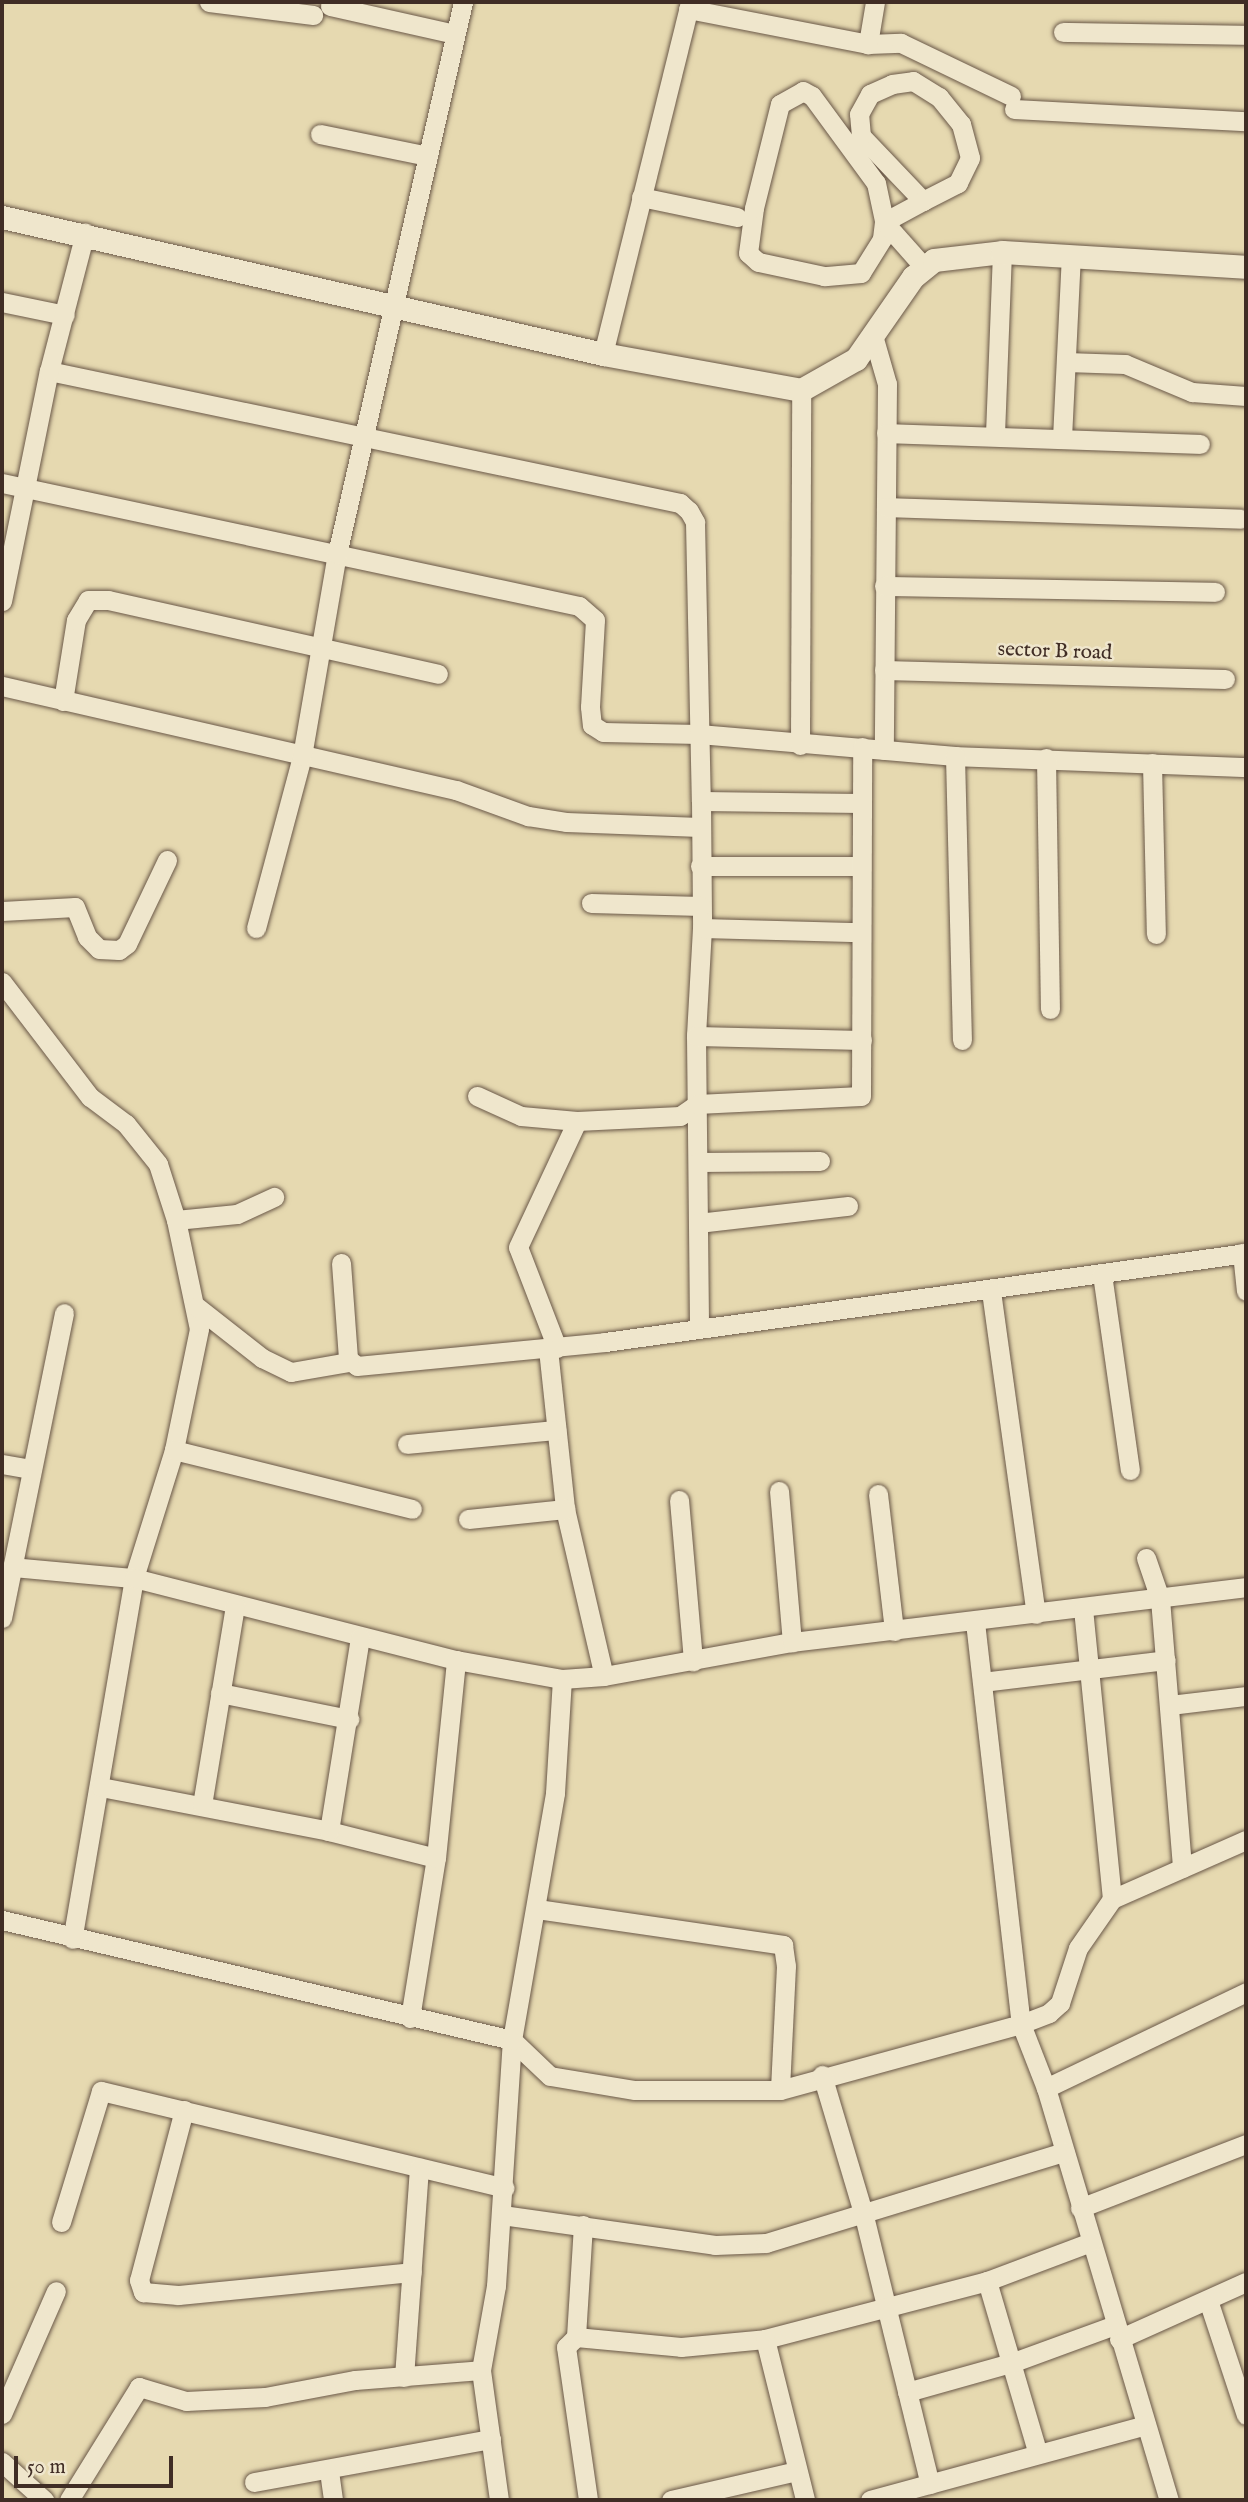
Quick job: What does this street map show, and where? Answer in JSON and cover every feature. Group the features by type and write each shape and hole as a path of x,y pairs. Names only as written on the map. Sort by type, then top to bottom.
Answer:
{"street":[{"path":"209,2 321,10 455,34"},
{"path":"256,928 302,755 337,554 396,306 463,2"},
{"path":"868,44 875,2"},
{"path":"603,354 689,5 868,44 901,43 1013,103 1246,121"},
{"path":"1063,32 1246,35"},
{"path":"884,222 958,183 970,158 961,124 939,97 913,81 892,84 870,94 859,114 862,136 923,201"},
{"path":"884,222 882,239 862,273 847,277 758,262 748,253 771,132 780,104 793,93 812,96 876,183 884,222 924,267"},
{"path":"320,134 428,156"},
{"path":"641,197 737,217"},
{"path":"2,217 85,233 603,354 801,390 856,359 874,339 895,302 924,267 959,254 1002,252 1246,267"},
{"path":"2,601 5,563 27,490 49,371 85,233"},
{"path":"995,434 1002,252"},
{"path":"1062,438 1071,257"},
{"path":"2,302 65,315"},
{"path":"874,339 887,384 884,750"},
{"path":"1066,362 1125,364 1192,392 1246,396"},
{"path":"49,371 680,503 689,511 695,522 701,801 702,928 696,1036 699,1326"},
{"path":"800,745 801,390"},
{"path":"886,433 995,434 1200,444"},
{"path":"2,483 589,611 595,620 592,725 603,732 699,734 800,745 955,755 1246,767"},
{"path":"886,507 1241,519"},
{"path":"884,586 1215,592"},
{"path":"63,701 76,620 88,600 108,600 438,674"},
{"name":"sector B road","path":"884,670 1225,679"},
{"path":"2,686 456,790 538,818 700,827"},
{"path":"477,1096 521,1116 577,1121 680,1116 697,1104 857,1099 862,1092 859,866 862,747"},
{"path":"955,755 962,1040"},
{"path":"1046,758 1050,1009"},
{"path":"1152,763 1156,934"},
{"path":"701,801 860,803"},
{"path":"2,911 75,907 87,937 99,949 119,950 127,944 167,860"},
{"path":"700,866 859,866"},
{"path":"591,902 701,906"},
{"path":"702,928 860,932"},
{"path":"2,982 90,1097 126,1124 158,1164 176,1220 200,1329 174,1450 134,1578 101,1787 72,1939"},
{"path":"696,1036 862,1040"},
{"path":"577,1121 518,1247 553,1348 556,1430 565,1509 604,1676"},
{"path":"698,1162 820,1161"},
{"path":"176,1220 237,1214 274,1197"},
{"path":"698,1223 848,1206"},
{"path":"197,1307 262,1358 291,1372 349,1362 357,1366 553,1348 699,1326 991,1291 1244,1253 1246,1291"},
{"path":"341,1263 349,1362"},
{"path":"1102,1274 1130,1470"},
{"path":"991,1291 1036,1614"},
{"path":"2,1618 30,1469 64,1313"},
{"path":"407,1444 556,1430"},
{"path":"174,1450 412,1510"},
{"path":"2,1464 30,1469"},
{"path":"779,1491 792,1642"},
{"path":"878,1494 894,1631"},
{"path":"679,1500 692,1661"},
{"path":"468,1519 565,1509"},
{"path":"1146,1558 1160,1599 1182,1868"},
{"path":"8,1579 134,1578 456,1660 562,1679 604,1676 792,1642 1083,1609 1246,1587"},
{"path":"202,1805 235,1605"},
{"path":"1083,1609 1112,1899"},
{"path":"975,1622 1021,2024 1046,2088 1146,2424 1164,2499"},
{"path":"329,1831 360,1637"},
{"path":"410,2018 436,1858 456,1660"},
{"path":"982,1682 1166,1660"},
{"path":"499,2500 481,2370 505,2188 512,2040 537,1909 555,1793 562,1679"},
{"path":"220,1693 349,1719"},
{"path":"1170,1705 1246,1696"},
{"path":"101,1787 329,1831 436,1858"},
{"path":"2,1920 72,1939 512,2040 550,2076 635,2090 780,2090 822,2075 1021,2024 1049,2013 1060,2003 1078,1948 1112,1899 1246,1840"},
{"path":"537,1909 783,1945 786,1966 780,2090"},
{"path":"1046,2088 1246,1992"},
{"path":"822,2075 864,2216 930,2484"},
{"path":"61,2222 101,2091 505,2188"},
{"path":"184,2110 139,2280 143,2292 177,2295 412,2272"},
{"path":"1080,2208 1246,2144"},
{"path":"502,2215 715,2245 766,2243 864,2216 1064,2152"},
{"path":"404,2377 419,2168"},
{"path":"583,2225 576,2337 566,2347 588,2500"},
{"path":"576,2337 681,2347 765,2339 987,2281 1091,2242"},
{"path":"987,2281 1038,2454"},
{"path":"907,2392 1117,2332 1208,2300 1246,2282"},
{"path":"2,2414 56,2291"},
{"path":"1208,2300 1244,2403"},
{"path":"765,2339 805,2500"},
{"path":"69,2500 139,2387 186,2401 265,2396 404,2377 481,2370"},
{"path":"870,2500 1146,2424"},
{"path":"254,2482 491,2439"},
{"path":"2,2462 44,2500"},
{"path":"329,2470 333,2500"},
{"path":"671,2500 797,2471"}]}
